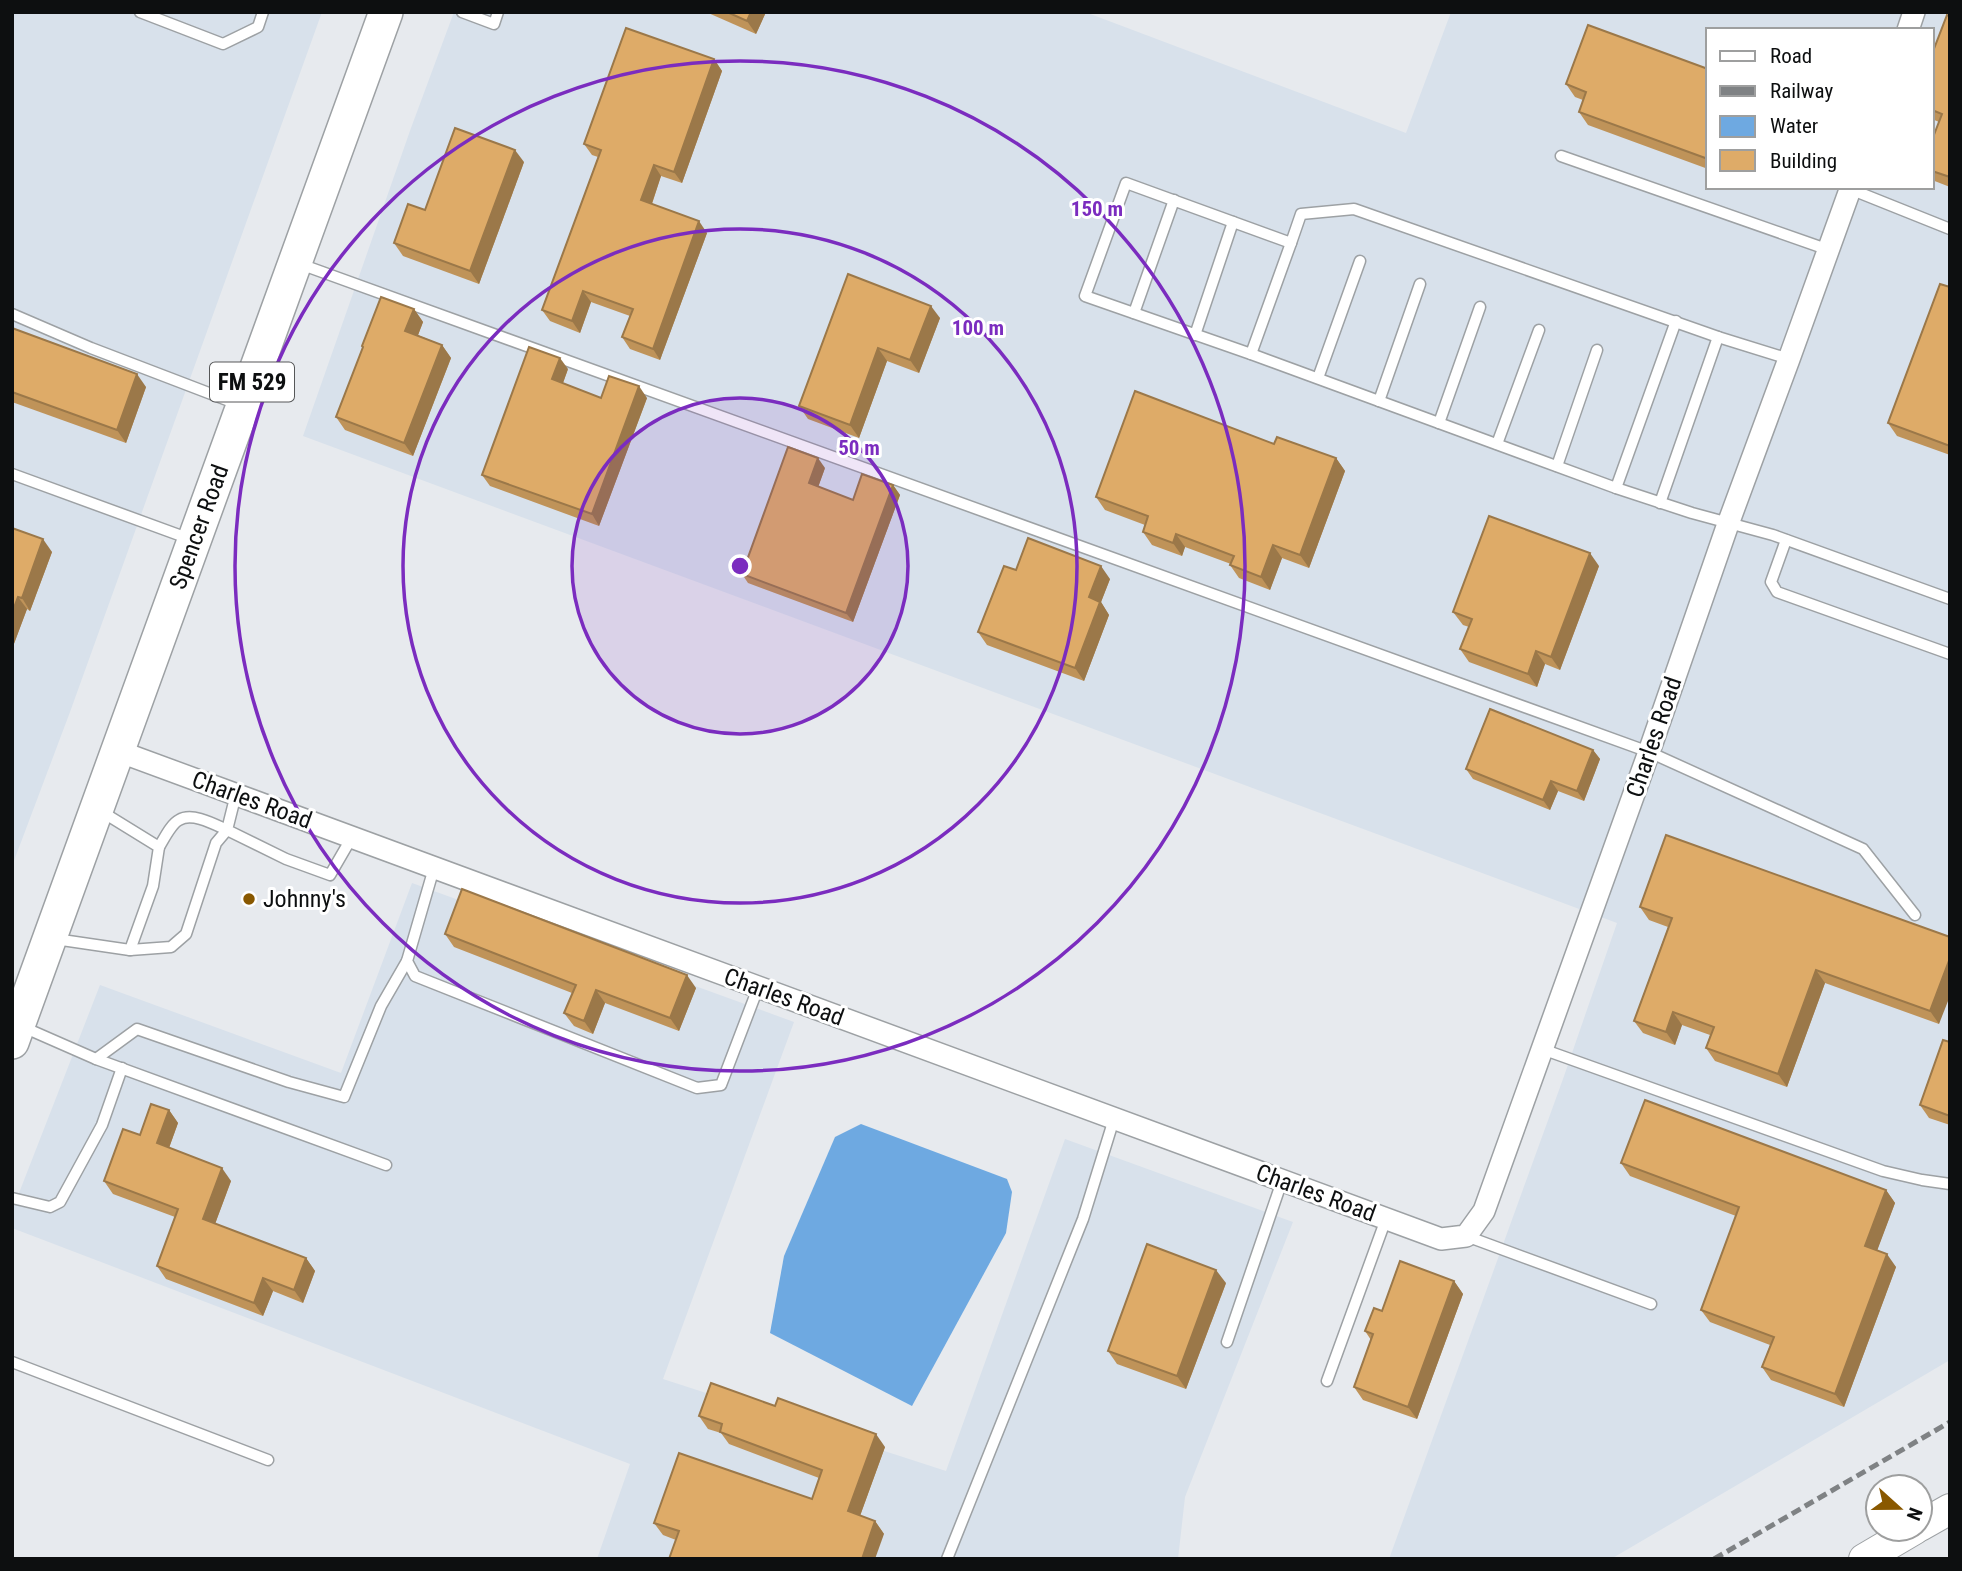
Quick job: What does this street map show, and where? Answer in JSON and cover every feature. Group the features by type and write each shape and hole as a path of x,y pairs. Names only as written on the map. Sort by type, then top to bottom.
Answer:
{"main road":[{"name":"Spencer Road","path":"14,1030 50,938 386,12"},
{"path":"1934,1518 1950,1509"},
{"path":"1864,1559 1891,1543"}],"street":[{"name":"Charles Road","path":"118,751 1441,1239 1466,1236 1484,1211 1728,524 1851,189"}],"lane":[{"path":"140,12 223,44 258,27 263,12"},
{"path":"462,12 495,24 498,12"},
{"path":"1560,156 1829,250"},
{"path":"1290,243 1126,183 1085,296 1616,488 1786,540 1950,599"},
{"path":"1853,189 1950,229"},
{"path":"1134,313 1174,200"},
{"path":"1251,354 1301,214 1354,209 1718,337 1790,359"},
{"path":"1195,335 1233,222"},
{"path":"1318,379 1360,261"},
{"path":"295,263 1649,752 1863,849 1915,915"},
{"path":"1379,401 1420,284"},
{"path":"1439,423 1480,307"},
{"path":"12,314 91,348 243,406"},
{"path":"1616,488 1676,321"},
{"path":"1497,444 1539,330"},
{"path":"1660,503 1718,337"},
{"path":"1557,466 1597,350"},
{"path":"12,474 194,541"},
{"path":"1786,540 1771,582 1777,592 1950,654"},
{"path":"50,938 130,950 172,947 186,934 216,843 227,830 236,794"},
{"path":"97,809 159,847"},
{"path":"130,950 153,886 159,847 178,820 188,817 208,821 286,859 330,875 352,837"},
{"path":"96,1059 137,1029 289,1083 344,1097 381,1006 407,961 434,868"},
{"path":"407,961 415,976 697,1088 721,1085 758,988"},
{"path":"14,1030 386,1166"},
{"path":"1542,1049 1883,1171 1950,1184"},
{"path":"12,1198 50,1207 60,1202 102,1125 122,1068"},
{"path":"947,1559 1083,1219 1114,1119"},
{"path":"1227,1342 1282,1181"},
{"path":"1327,1381 1386,1219"},
{"path":"1466,1236 1651,1304"},
{"path":"12,1362 268,1460"}],"shaded area":[{"path":"12,12 322,12 12,866"},
{"path":"454,12 1085,12 1406,133 1451,12 1950,12 1950,1360 1611,1559 1389,1559 1617,923 303,436"},
{"path":"412,883 794,1022 663,1379 946,1471 1065,1139 1293,1222 1185,1497 1178,1559 597,1559 630,1464 12,1228 12,1211 100,985 341,1073"}],"water":[{"path":"861,1124 1007,1179 1012,1192 1006,1233 912,1406 770,1333 784,1256 835,1137"}],"building":[{"path":"727,12 751,12 747,21"},
{"path":"1947,15 1950,16 1950,177 1934,172 1934,135 1942,114 1934,111 1934,49"},
{"path":"1588,25 1706,68 1706,158 1579,112 1586,92 1566,84"},
{"path":"626,28 714,59 674,172 654,165 641,200 699,221 653,349 622,337 633,309 583,291 572,321 542,310 601,150 584,144"},
{"path":"455,128 515,150 470,271 394,243 408,204 425,210"},
{"path":"848,274 931,306 910,360 878,348 850,425 799,406"},
{"path":"1940,284 1950,287 1950,446 1888,423"},
{"path":"381,297 414,309 405,331 442,345 404,443 336,417"},
{"path":"12,328 137,374 117,430 12,392"},
{"path":"529,347 560,358 552,379 601,398 609,376 639,386 592,514 482,475"},
{"path":"1135,391 1274,444 1277,437 1336,458 1300,555 1273,545 1261,577 1230,565 1234,556 1176,534 1173,543 1143,532 1148,516 1096,497"},
{"path":"788,447 818,458 809,483 853,500 862,474 893,485 846,613 742,574"},
{"path":"1489,516 1590,553 1551,657 1536,651 1528,674 1460,649 1472,619 1453,612"},
{"path":"12,528 43,539 22,598 18,597 12,613"},
{"path":"1028,538 1101,566 1089,597 1100,602 1075,668 978,632 1004,566 1016,570"},
{"path":"1490,709 1593,750 1577,791 1551,781 1543,800 1466,769"},
{"path":"1666,835 1950,937 1950,958 1930,1011 1816,970 1778,1074 1706,1048 1714,1027 1673,1012 1666,1032 1634,1021 1672,918 1640,907"},
{"path":"462,889 687,975 670,1018 596,990 584,1021 564,1013 576,985 445,934"},
{"path":"1943,1040 1950,1042 1950,1116 1920,1105"},
{"path":"1645,1100 1886,1190 1865,1246 1887,1254 1835,1394 1762,1367 1774,1337 1701,1310 1739,1207 1621,1163"},
{"path":"151,1104 169,1110 157,1143 222,1168 203,1219 306,1258 294,1290 263,1278 254,1303 157,1266 178,1209 104,1181 123,1129 140,1135"},
{"path":"1147,1244 1216,1270 1177,1376 1108,1351"},
{"path":"1400,1261 1454,1281 1408,1407 1354,1387 1373,1334 1365,1331 1374,1308 1382,1311"},
{"path":"711,1383 775,1406 778,1398 876,1434 848,1511 875,1521 862,1559 669,1559 679,1531 654,1523 679,1453 812,1499 822,1470 720,1432 722,1424 699,1416"}],"railway":[{"path":"1714,1559 1950,1422"}],"place":[{"name":"Johnny's","path":"249,899"}]}
